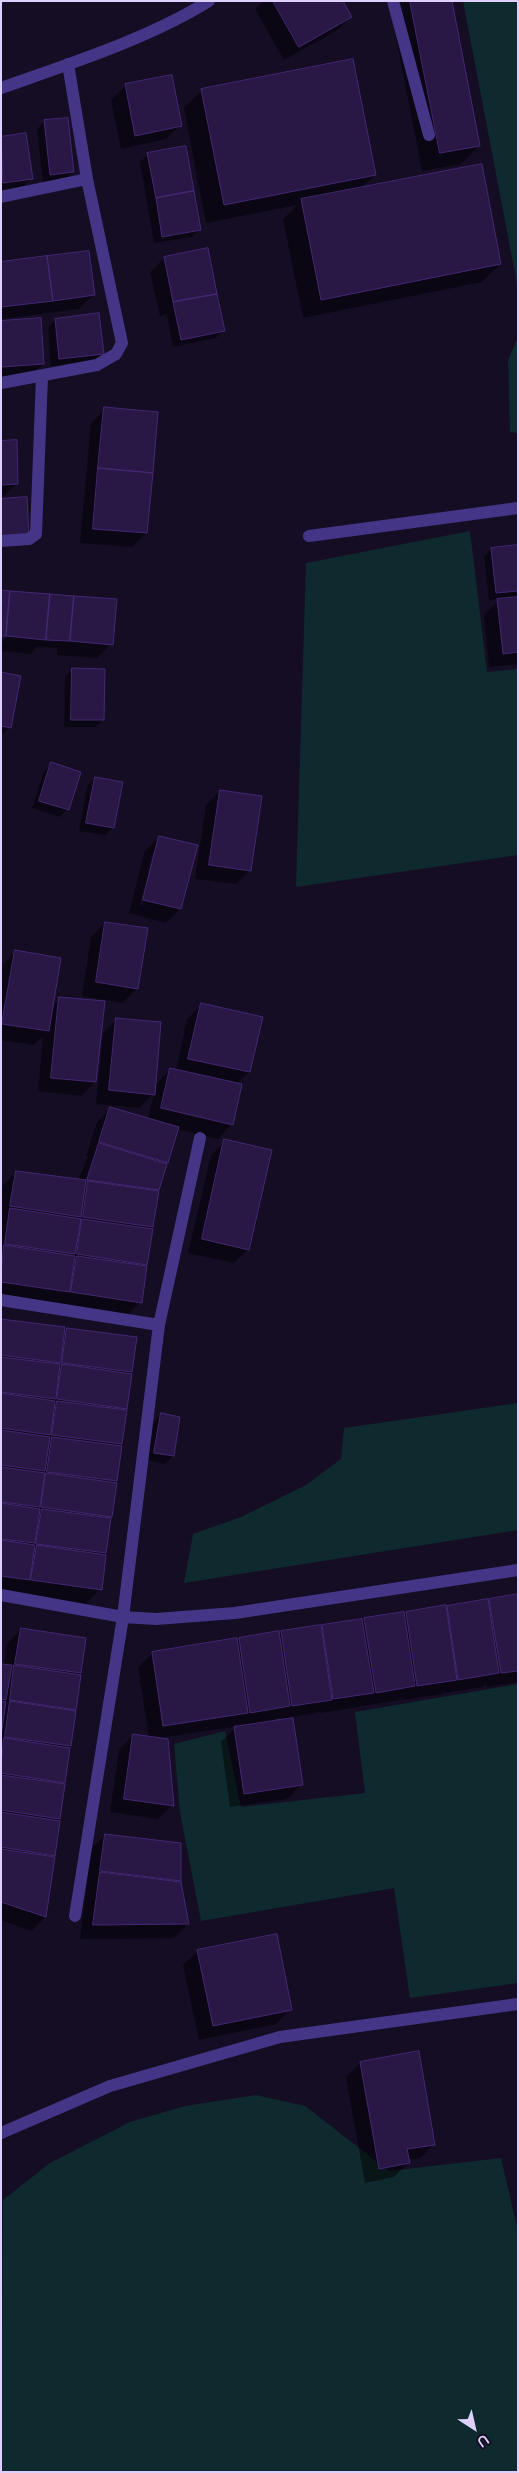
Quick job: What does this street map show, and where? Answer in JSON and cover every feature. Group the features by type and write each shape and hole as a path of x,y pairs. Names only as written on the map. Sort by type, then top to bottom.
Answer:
{"street":[{"path":"1,88 68,64 183,18 209,1"},
{"path":"393,1 429,135"},
{"path":"1,383 97,365 116,354 122,344 87,180 68,64"},
{"path":"1,197 87,180"},
{"path":"1,541 29,539 36,534 42,376"},
{"path":"309,536 518,508"},
{"path":"75,1916 123,1617 160,1324 200,1138"},
{"path":"1,1300 160,1324"},
{"path":"1,1594 123,1617 156,1619 235,1613 518,1570"},
{"path":"1,2133 110,2086 280,2037 518,2004"}],"green space":[{"path":"463,1 518,1 518,289"},
{"path":"518,337 518,433 510,432 508,360"},
{"path":"470,531 487,672 518,669 518,855 296,887 306,563"},
{"path":"518,1403 518,1530 184,1583 193,1534 241,1517 306,1485 341,1459 344,1428"},
{"path":"518,1684 518,1983 410,1998 394,1888 201,1921 180,1812 174,1744 225,1731 241,1807 365,1793 355,1712"},
{"path":"256,2095 305,2106 389,2171 501,2158 518,2231 518,2472 1,2472 3,2200 50,2163 130,2122 185,2106"}],"building":[{"path":"273,1 343,1 352,17 299,47"},
{"path":"410,1 452,1 480,146 440,153"},
{"path":"353,59 376,175 224,205 201,89"},
{"path":"172,75 182,126 135,136 125,84"},
{"path":"68,118 74,172 50,175 44,120"},
{"path":"26,133 33,179 3,183 1,137"},
{"path":"186,146 194,191 156,198 147,153"},
{"path":"482,164 501,264 321,300 301,199"},
{"path":"194,191 201,230 162,237 156,198"},
{"path":"208,248 217,294 173,302 164,257"},
{"path":"89,251 95,295 53,301 47,256"},
{"path":"47,256 53,301 1,307 1,262"},
{"path":"217,294 225,331 181,340 173,302"},
{"path":"99,313 104,354 59,359 55,319"},
{"path":"41,318 44,364 1,367 1,321"},
{"path":"104,407 158,412 153,473 98,468"},
{"path":"17,440 18,484 1,485 1,441"},
{"path":"98,468 153,473 147,533 93,529"},
{"path":"27,497 29,536 1,538 1,499"},
{"path":"518,545 518,591 496,593 491,548"},
{"path":"1,590 10,591 6,636 1,636"},
{"path":"10,591 50,594 46,640 6,636"},
{"path":"50,594 74,596 70,641 46,640"},
{"path":"74,596 117,599 113,645 70,641"},
{"path":"518,597 518,652 503,654 497,599"},
{"path":"72,668 105,669 104,720 71,720"},
{"path":"1,672 21,676 11,728 1,726"},
{"path":"51,762 81,772 69,810 39,801"},
{"path":"95,777 123,782 114,828 86,823"},
{"path":"220,790 262,796 251,871 209,865"},
{"path":"159,836 198,845 181,909 143,900"},
{"path":"105,922 148,928 138,989 96,982"},
{"path":"15,950 61,958 49,1031 2,1024"},
{"path":"59,997 105,1001 96,1082 51,1078"},
{"path":"201,1003 263,1017 250,1072 188,1059"},
{"path":"116,1018 161,1022 155,1095 109,1090"},
{"path":"170,1068 242,1084 233,1125 161,1108"},
{"path":"110,1107 179,1127 168,1163 99,1142"},
{"path":"224,1139 272,1150 249,1250 202,1239"},
{"path":"99,1143 167,1164 159,1190 87,1180"},
{"path":"16,1171 86,1180 81,1217 10,1206"},
{"path":"88,1181 159,1191 153,1227 83,1217"},
{"path":"10,1208 81,1219 75,1254 5,1244"},
{"path":"82,1219 153,1229 147,1265 77,1254"},
{"path":"4,1245 75,1256 70,1292 1,1282"},
{"path":"77,1256 147,1266 142,1303 71,1292"},
{"path":"1,1319 65,1327 61,1363 1,1355"},
{"path":"67,1328 137,1337 132,1372 62,1363"},
{"path":"1,1357 60,1364 56,1399 1,1392"},
{"path":"62,1364 132,1374 127,1409 57,1399"},
{"path":"1,1393 55,1401 51,1435 1,1428"},
{"path":"57,1401 127,1410 122,1444 52,1435"},
{"path":"161,1413 180,1417 174,1456 154,1453"},
{"path":"1,1430 50,1437 45,1471 1,1465"},
{"path":"52,1437 122,1446 117,1481 47,1472"},
{"path":"1,1467 45,1473 40,1507 1,1502"},
{"path":"46,1473 117,1483 112,1517 41,1507"},
{"path":"1,1503 40,1509 35,1543 1,1539"},
{"path":"42,1509 111,1518 106,1553 36,1544"},
{"path":"1,1540 35,1545 30,1580 1,1576"},
{"path":"37,1545 106,1555 102,1590 31,1580"},
{"path":"518,1594 518,1671 501,1673 489,1599"},
{"path":"488,1599 499,1673 458,1680 447,1606"},
{"path":"446,1605 457,1680 417,1686 406,1612"},
{"path":"404,1612 415,1686 376,1693 364,1618"},
{"path":"362,1619 374,1693 333,1699 322,1625"},
{"path":"321,1625 332,1700 292,1706 281,1631"},
{"path":"21,1628 86,1638 81,1673 15,1664"},
{"path":"279,1631 290,1706 250,1713 239,1638"},
{"path":"237,1638 248,1713 163,1726 152,1652"},
{"path":"1,1664 12,1665 6,1700 1,1699"},
{"path":"14,1665 81,1675 76,1710 10,1700"},
{"path":"1,1701 6,1702 1,1737"},
{"path":"10,1701 76,1711 71,1746 5,1737"},
{"path":"293,1718 303,1785 244,1794 234,1727"},
{"path":"133,1734 168,1739 174,1806 124,1799"},
{"path":"4,1738 70,1748 65,1783 1,1773"},
{"path":"1,1775 65,1784 60,1819 1,1810"},
{"path":"1,1812 60,1821 55,1856 1,1847"},
{"path":"105,1834 181,1843 181,1881 100,1871"},
{"path":"1,1849 55,1857 46,1917 1,1902"},
{"path":"100,1872 181,1882 189,1924 93,1925"},
{"path":"277,1934 292,2010 213,2026 197,1950"},
{"path":"419,2051 435,2145 407,2149 410,2163 379,2169 360,2062"}]}
